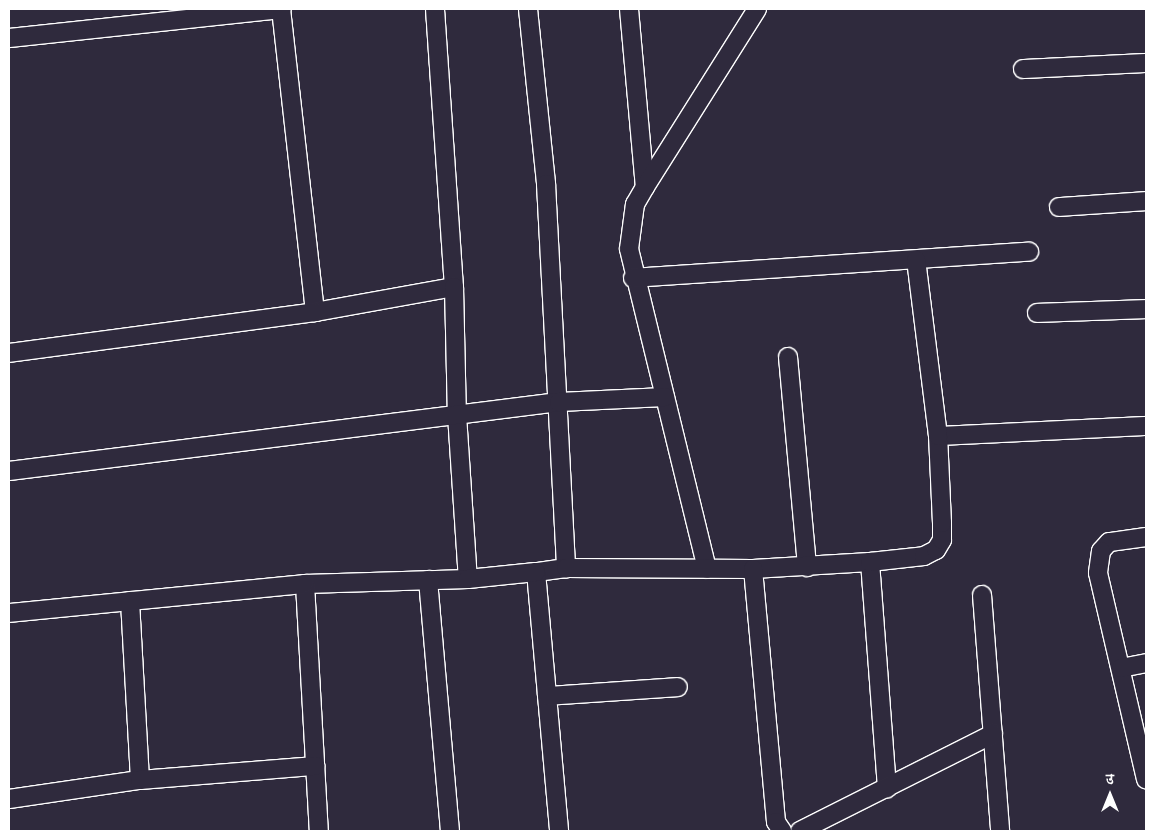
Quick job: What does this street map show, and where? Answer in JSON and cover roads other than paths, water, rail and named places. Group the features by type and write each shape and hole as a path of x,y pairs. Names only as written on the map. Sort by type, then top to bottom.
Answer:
{"street":[{"path":"9,38 177,14 282,9 315,312"},
{"path":"435,9 454,287 457,415 468,579"},
{"path":"528,9 546,184 559,402 566,568"},
{"path":"629,9 644,187"},
{"path":"707,569 634,278 630,232 635,204 644,187 757,9"},
{"path":"1023,69 1146,63"},
{"path":"1059,207 1146,201"},
{"path":"634,278 1029,252"},
{"path":"9,613 305,584 468,579 566,568 753,569 870,562 924,556 936,550 942,540 938,436 916,260"},
{"path":"9,353 315,312 454,287"},
{"path":"1037,313 1146,309"},
{"path":"788,357 806,566"},
{"path":"9,471 559,402 665,397"},
{"path":"938,436 1146,426"},
{"path":"1146,537 1109,542 1101,551 1098,573 1146,779"},
{"path":"870,562 886,788"},
{"path":"753,569 776,822 782,831"},
{"path":"536,572 559,831"},
{"path":"428,580 450,831"},
{"path":"305,584 319,831"},
{"path":"982,595 1000,831"},
{"path":"130,601 140,780"},
{"path":"1121,668 1146,663"},
{"path":"547,696 678,687"},
{"path":"800,831 993,734"},
{"path":"9,794 140,780 315,766"}]}
